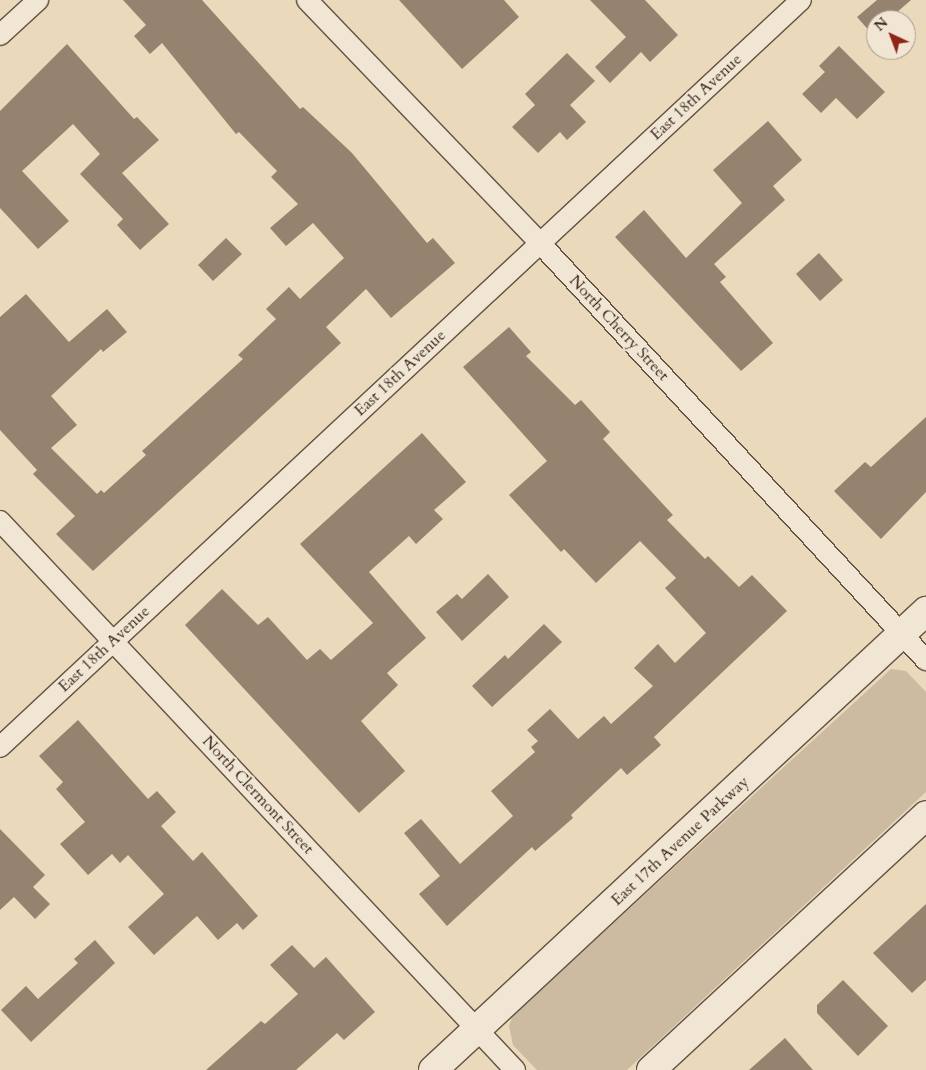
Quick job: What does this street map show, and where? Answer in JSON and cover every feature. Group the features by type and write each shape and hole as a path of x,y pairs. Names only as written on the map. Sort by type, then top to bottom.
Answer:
{"main road":[{"name":"East 17th Avenue Parkway","path":"433,1070 926,611"},
{"path":"651,1070 926,815"}],"street":[{"path":"0,35 38,0"},
{"name":"North Cherry Street","path":"307,0 540,242 926,660"},
{"name":"East 18th Avenue","path":"0,747 800,0"},
{"name":"North Clermont Street","path":"0,521 515,1070"}],"shaded area":[{"path":"891,669 906,671 926,692 926,792 627,1070 537,1070 513,1045 509,1026 513,1015"}],"building":[{"path":"123,0 202,0 300,109 303,107 352,153 427,243 433,238 455,263 391,318 366,289 326,327 341,343 93,571 56,534 75,516 33,474 37,470 0,430 0,317 26,294 69,342 107,309 127,332 103,352 101,349 51,396 77,425 51,448 97,494 101,490 104,493 146,455 142,451 243,359 238,355 276,319 266,309 289,287 300,299 344,258 313,223 286,246 270,228 298,204 271,177 277,171 239,132 236,134 162,43 150,54 134,36 146,25"},
{"path":"399,0 504,0 519,17 462,69"},
{"path":"590,0 645,0 678,35 650,62 641,52 610,83 595,67 626,37"},
{"path":"877,0 911,0 900,10 866,10 866,27 857,17"},
{"path":"67,44 134,119 137,117 159,140 122,173 169,224 140,250 117,225 123,219 80,174 100,154 73,124 22,171 69,221 38,249 0,208 0,111"},
{"path":"839,46 885,92 857,119 836,98 821,113 802,94 825,72 819,66"},
{"path":"567,53 595,81 570,105 586,122 567,140 560,132 538,153 512,127 535,105 525,94"},
{"path":"768,121 802,160 773,186 785,200 714,264 726,277 720,282 773,343 741,371 615,237 644,210 686,258 742,203 713,170"},
{"path":"226,238 242,254 213,281 198,265"},
{"path":"819,253 843,280 820,301 796,274"},
{"path":"509,327 531,352 526,356 575,405 581,400 610,432 603,439 673,515 667,520 705,559 708,556 739,587 752,575 787,611 654,737 661,745 627,775 621,768 571,815 573,818 535,851 532,847 447,926 419,894 440,876 404,833 421,819 460,864 513,816 491,791 535,752 531,747 538,741 527,730 550,709 578,739 604,716 611,724 653,686 634,668 658,644 675,663 706,633 665,588 676,578 640,541 596,583 564,549 561,552 509,495 547,461 463,367"},
{"path":"926,417 926,492 881,539 834,491 865,462 871,467"},
{"path":"422,433 466,482 434,510 443,519 416,544 409,536 369,572 426,638 387,673 398,685 361,721 405,771 359,813 185,625 222,589 258,625 268,617 307,660 320,649 331,660 373,623 300,544"},
{"path":"488,574 509,597 462,641 436,612 457,594 462,599"},
{"path":"544,624 562,642 492,707 472,686 505,655 508,659"},
{"path":"78,720 148,799 157,791 176,812 161,826 193,861 202,852 258,916 243,930 237,923 218,940 197,916 154,955 128,927 164,894 128,855 120,863 112,854 88,875 60,844 85,822 56,789 63,782 39,756"},
{"path":"0,829 45,875 33,887 50,904 35,919 14,897 0,910"},
{"path":"926,904 926,980 912,993 873,953"},
{"path":"95,940 115,963 31,1042 1,1010 26,986 38,999 78,963 74,959"},
{"path":"292,945 314,968 326,957 375,1012 344,1040 337,1033 296,1070 206,1070 261,1021 265,1024 298,994 270,965"},
{"path":"843,980 888,1026 858,1056 817,1013 817,1005"},
{"path":"785,1038 813,1070 749,1070"}]}
